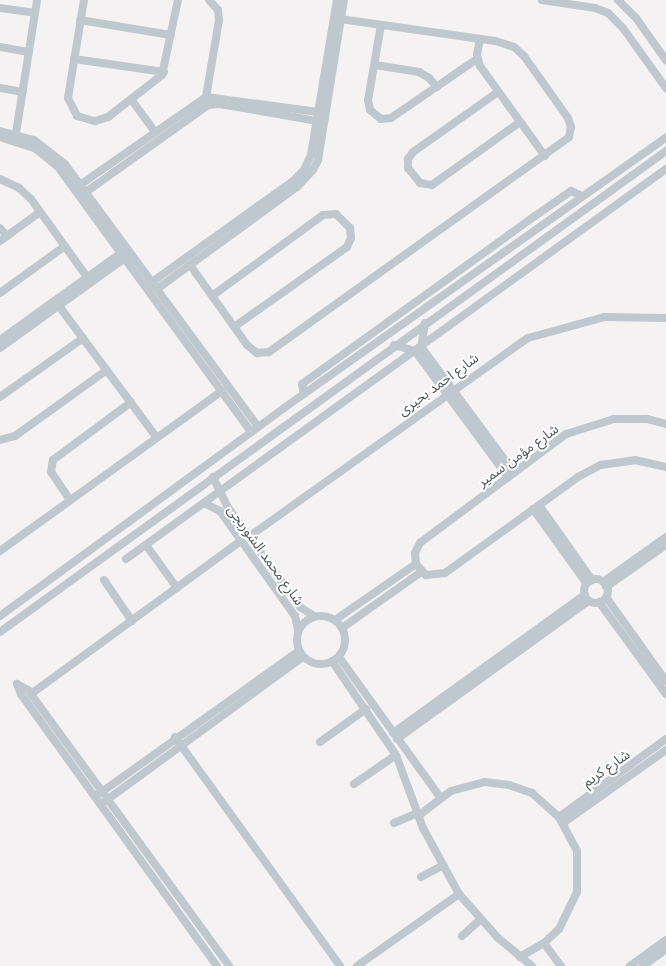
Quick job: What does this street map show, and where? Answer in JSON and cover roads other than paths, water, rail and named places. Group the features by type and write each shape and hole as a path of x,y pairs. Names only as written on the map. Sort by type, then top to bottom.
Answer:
{"street":[{"path":"16,133 37,0"},
{"path":"84,0 68,98 77,116 89,121 102,120 164,72 178,0"},
{"path":"206,97 219,20 218,10 209,0"},
{"path":"154,286 297,178 311,155 337,0"},
{"path":"154,286 190,265 297,187 313,170 318,160 344,0"},
{"path":"542,0 595,8 608,14 624,28 666,88"},
{"path":"621,1 666,60"},
{"path":"0,8 35,13"},
{"path":"190,265 251,350 269,352 569,137 571,127 568,118 519,51 502,42 341,19"},
{"path":"80,20 172,35"},
{"path":"381,25 368,105 372,114 381,119 391,118 477,59"},
{"path":"480,39 477,59 498,92 545,156"},
{"path":"0,48 29,52"},
{"path":"74,58 164,72"},
{"path":"374,65 419,72 430,78 437,87"},
{"path":"0,88 22,92"},
{"path":"498,92 413,152 408,160 408,168 420,183 432,185 520,122"},
{"path":"80,185 206,97 318,112"},
{"path":"131,99 155,132"},
{"path":"86,192 208,105 220,104 317,121"},
{"path":"0,131 16,133 51,151 86,192 255,430"},
{"path":"0,137 27,144 51,160 222,391 255,430"},
{"path":"0,616 304,394 666,138"},
{"path":"0,632 394,345 666,151"},
{"path":"637,158 643,167"},
{"path":"126,559 666,169"},
{"path":"0,179 20,188 40,212 87,277"},
{"path":"304,394 302,384 535,216 571,191 582,196"},
{"path":"0,228 3,238 40,212"},
{"path":"212,296 322,215 336,214 350,228 350,243 343,250 234,327"},
{"path":"533,231 540,241"},
{"path":"0,293 65,246"},
{"path":"0,345 87,277 123,256"},
{"path":"0,345 59,306 123,256"},
{"path":"59,306 157,438"},
{"name":"شارع احمد بحيرى","path":"250,536 449,391 519,343 549,329 604,316 666,318"},
{"path":"418,349 425,323"},
{"path":"0,397 83,338"},
{"path":"394,345 418,349 511,474"},
{"path":"356,357 364,367"},
{"path":"0,440 16,436 107,370"},
{"path":"0,551 222,391"},
{"path":"70,500 51,472 53,460 131,402"},
{"name":"شارع مؤمن سمير","path":"416,564 415,553 420,543 511,474 581,427 631,418 666,424"},
{"path":"335,620 416,564 421,572 433,576 445,573 536,507 601,464 635,460 666,467"},
{"name":"شارع محمد الشوربجى","path":"213,477 222,490 227,506 300,608 314,616"},
{"path":"167,494 175,506"},
{"name":"شارع محمد الشوربجى","path":"204,503 217,508 296,616 298,630"},
{"path":"536,507 589,582 605,585 666,545"},
{"path":"666,537 605,585 603,600 666,694"},
{"path":"31,694 241,541"},
{"path":"146,545 177,588"},
{"path":"342,628 421,572"},
{"path":"104,580 132,621"},
{"path":"586,598 589,582"},
{"path":"395,736 586,598 603,600 666,681"},
{"path":"9,610 17,620"},
{"path":"314,616 335,620 342,628 345,643 335,659 320,664 301,654 298,630 314,616"},
{"path":"98,794 301,654"},
{"path":"335,659 440,797"},
{"path":"335,659 396,755 418,814 442,866 459,894 480,920 532,966"},
{"path":"217,966 101,805 98,794 31,694 18,684 21,694 98,794 108,800 229,966"},
{"path":"320,742 366,710"},
{"name":"شارع كريم","path":"596,796 666,739"},
{"path":"101,805 177,741"},
{"path":"177,741 340,966"},
{"name":"شارع كريم","path":"561,820 666,750"},
{"path":"354,784 396,755"},
{"path":"394,823 418,814 440,797 462,786 497,783 532,793 561,820 576,851 579,882 565,921 544,943 522,958 517,966"},
{"path":"420,877 442,866"},
{"path":"357,966 459,894"},
{"path":"462,936 480,920"},
{"path":"630,966 666,940"},
{"path":"544,943 561,966"},
{"path":"643,966 666,949"}]}
